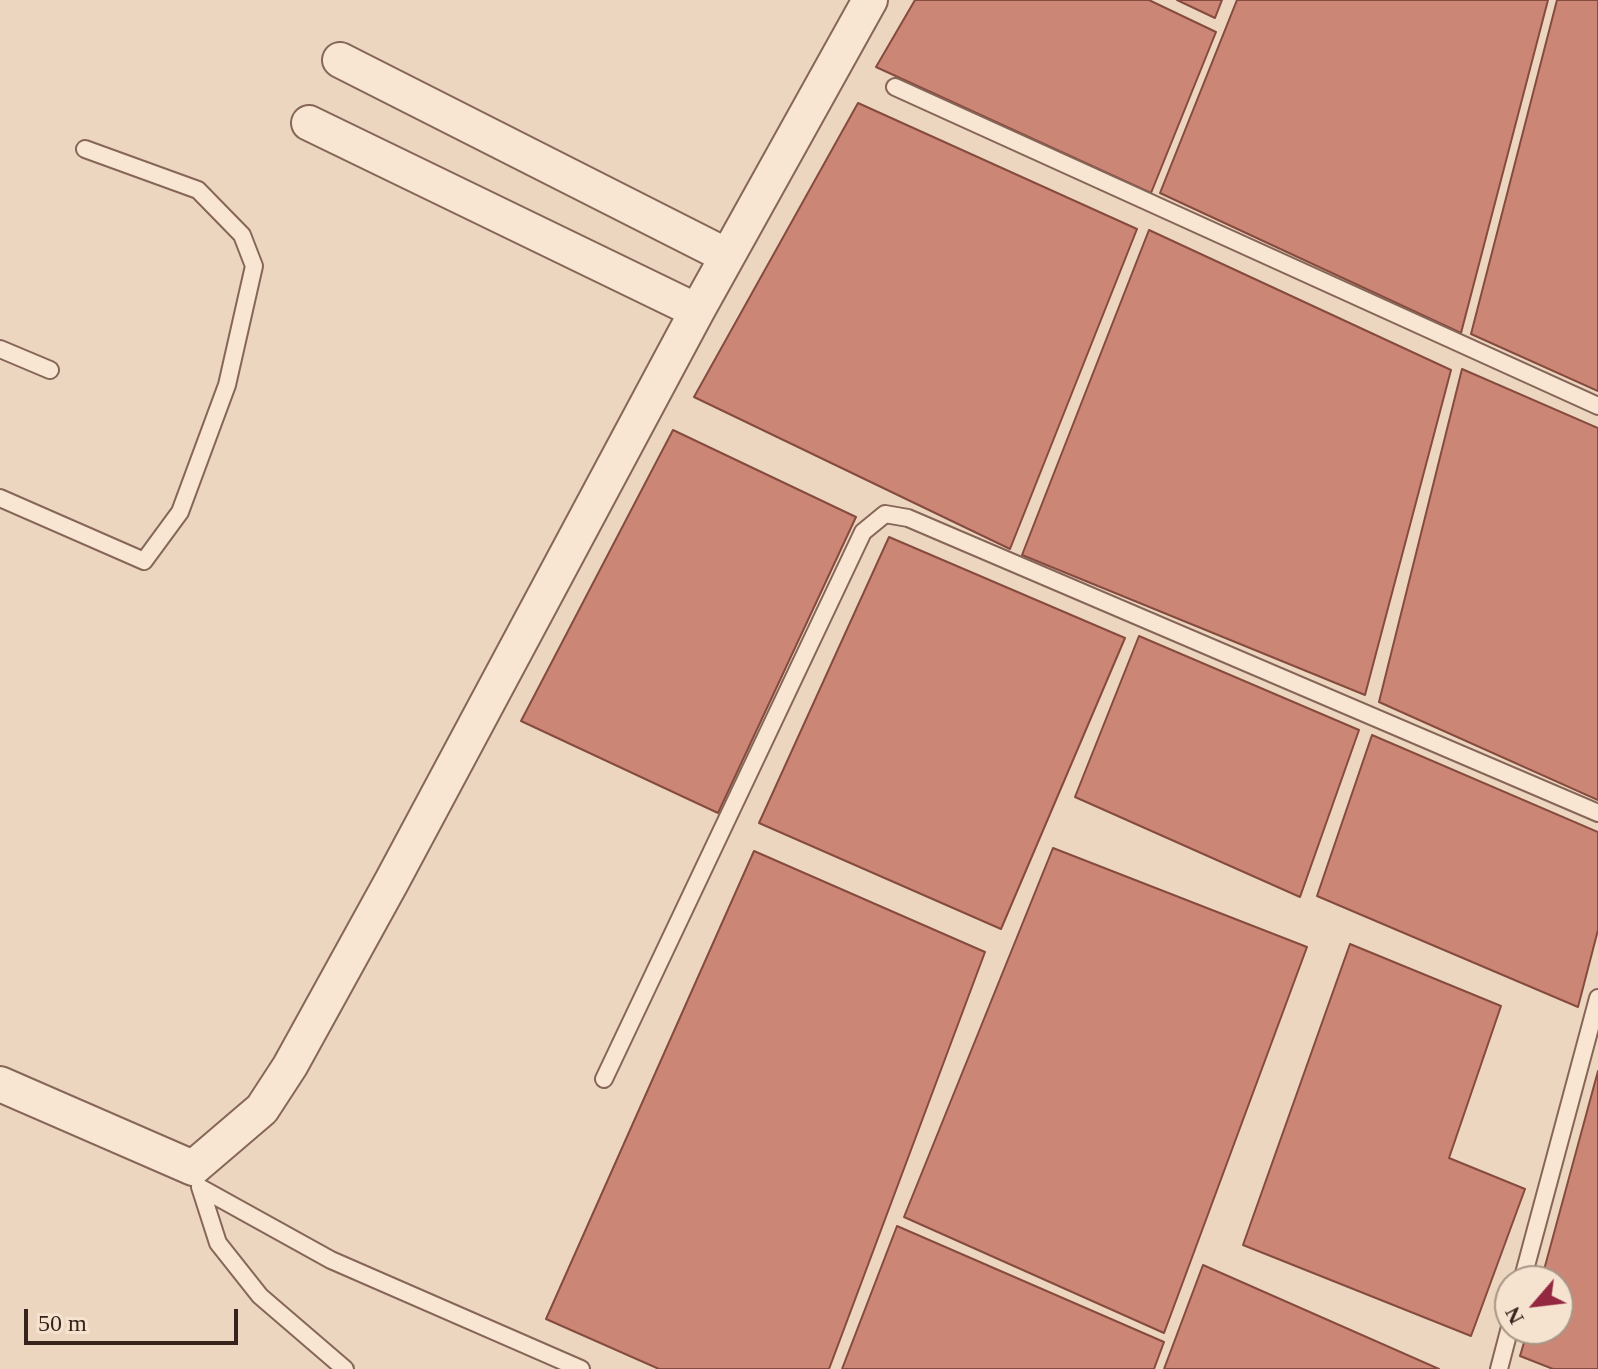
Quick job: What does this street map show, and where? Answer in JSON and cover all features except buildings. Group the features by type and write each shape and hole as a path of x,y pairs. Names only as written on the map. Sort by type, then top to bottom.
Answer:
{"street":[{"path":"0,1084 197,1178 262,1109 290,1066 697,311 870,0"},
{"path":"340,60 727,256"},
{"path":"309,123 697,311"}],"lane":[{"path":"895,87 1598,406"},
{"path":"0,498 144,561 180,512 227,385 254,266 242,235 198,190 85,149"},
{"path":"0,349 50,370"},
{"path":"604,1079 863,532 885,514 923,524 1598,813"},
{"path":"1526,1265 1598,998"},
{"path":"197,1178 218,1243 260,1296 345,1369"},
{"path":"197,1178 331,1260 581,1369"},
{"path":"1499,1369 1505,1345"}]}
